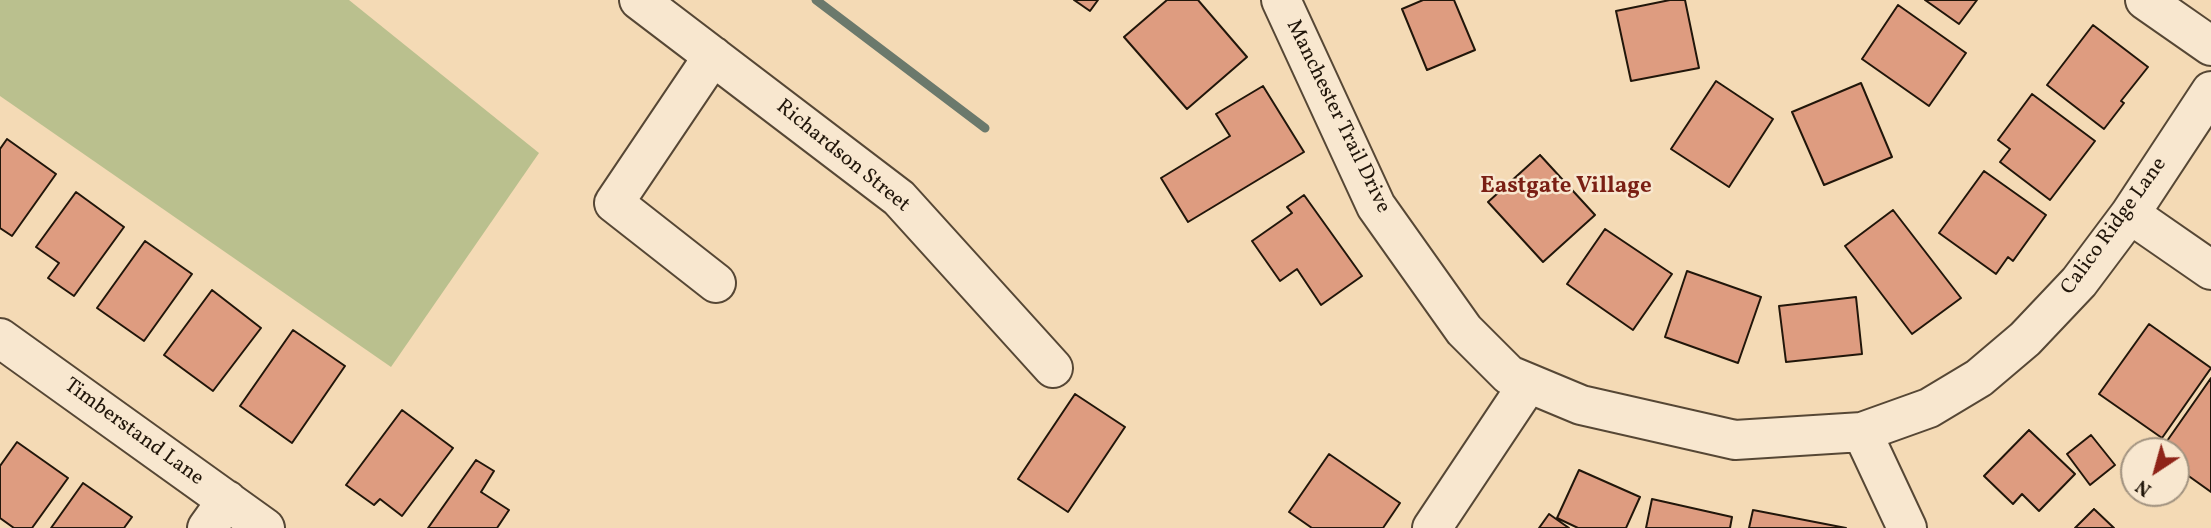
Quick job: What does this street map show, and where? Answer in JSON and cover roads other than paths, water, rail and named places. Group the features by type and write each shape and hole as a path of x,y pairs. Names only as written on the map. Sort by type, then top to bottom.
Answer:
{"street":[{"name":"Richardson Street","path":"639,0 900,198 1054,368"},
{"name":"Manchester Trail Drive","path":"1280,0 1376,206 1464,330 1509,375 1581,405 1735,440 1861,432"},
{"path":"2144,0 2211,46"},
{"path":"713,56 614,202 716,283"},
{"name":"Calico Ridge Lane","path":"1861,432 1929,408 1979,378 2025,339 2079,282 2130,214 2211,91"},
{"path":"2130,214 2211,270"},
{"name":"Timberstand Lane","path":"0,338 217,514 265,528"},
{"path":"1432,528 1528,384"},
{"path":"1861,432 1907,528"}],"waterway":[{"path":"816,0 985,128"}],"district":[{"name":"Eastgate Village","path":"1566,188"}]}
